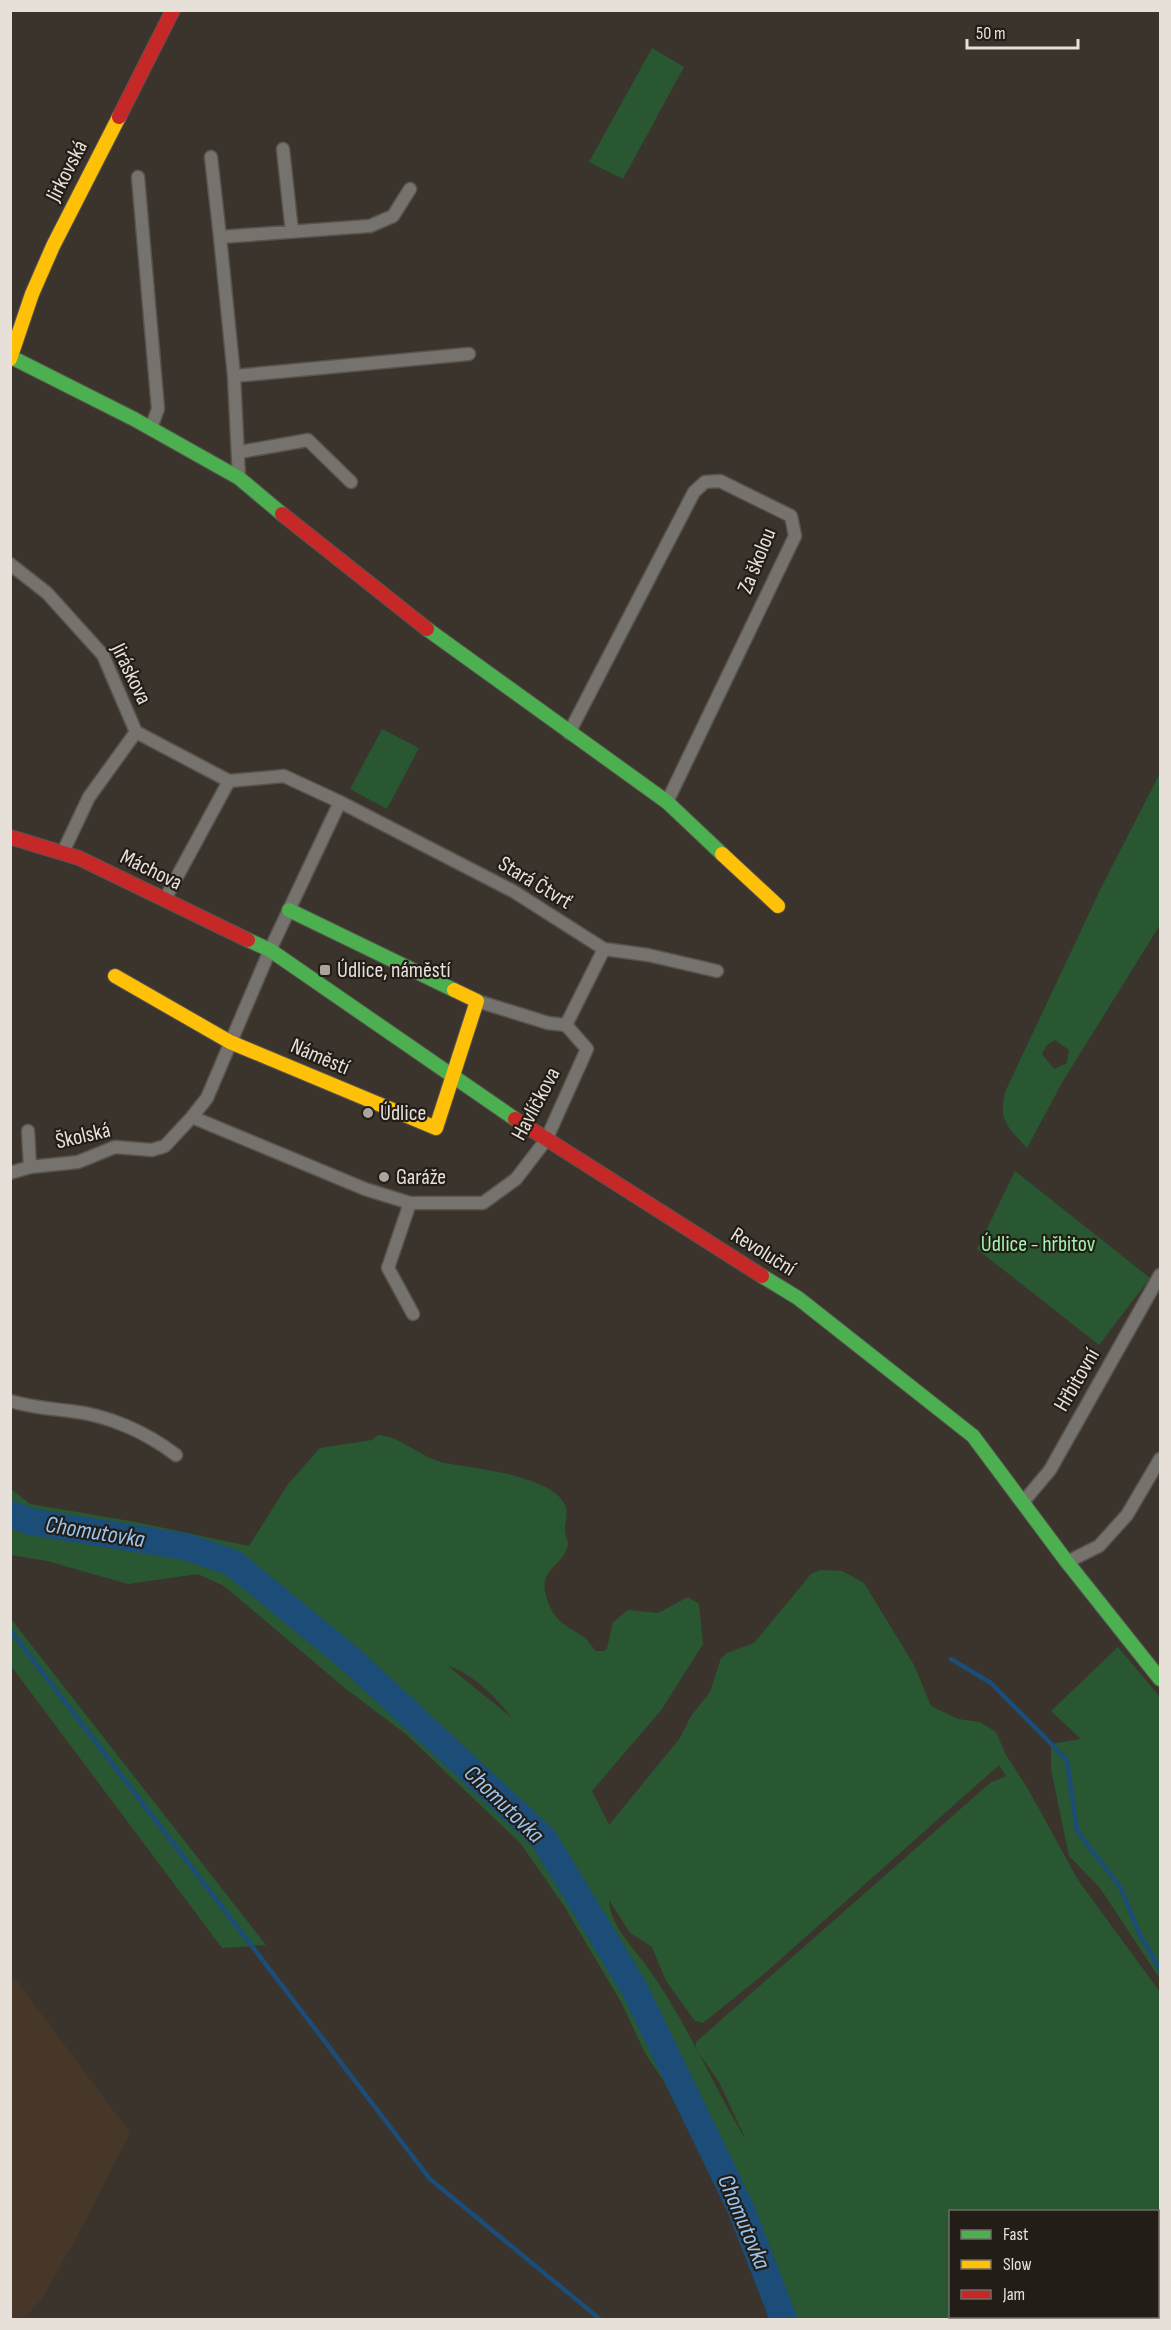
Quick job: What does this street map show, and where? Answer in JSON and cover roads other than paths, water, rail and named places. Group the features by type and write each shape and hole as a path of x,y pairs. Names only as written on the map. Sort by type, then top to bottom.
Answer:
{"street":[{"name":"Jirkovská","path":"173,10 53,246 32,294 11,358 151,428 239,478 386,598 569,733 668,802 778,906"},
{"path":"283,148 292,232"},
{"path":"211,157 234,376 240,452 239,478"},
{"path":"138,177 158,409 151,428"},
{"path":"220,237 370,226 393,216 410,189"},
{"path":"234,376 469,354"},
{"path":"240,452 308,440 351,482"},
{"name":"Za školou","path":"569,733 694,492 705,482 720,481 791,516 795,536 668,802"},
{"name":"Jiráskova","path":"10,564 47,593 103,655 136,732 89,797 63,852"},
{"path":"136,732 229,781 165,899"},
{"name":"Stará Čtvrť","path":"229,781 284,776 340,802 513,891 603,950 648,955 717,971"},
{"path":"116,976 231,1042 270,950 340,802"},
{"name":"Máchova","path":"10,837 63,852 270,950"},
{"path":"289,910 477,1001 548,1023 566,1025 603,950"},
{"path":"270,950 451,1074"},
{"name":"Náměstí","path":"231,1042 436,1128 451,1074 477,1001"},
{"name":"Havlíčkova","path":"192,1118 365,1189 410,1203 483,1203 516,1179 546,1140 587,1049 566,1025"},
{"name":"Školská","path":"28,1131 30,1167 78,1162 115,1147 152,1150 165,1146 192,1118 207,1098 231,1042"},
{"name":"Revoluční","path":"451,1074 546,1140 798,1299 973,1436 1024,1501 1067,1562 1161,1678"},
{"path":"10,1173 30,1167"},
{"path":"410,1203 388,1268 413,1314"},
{"name":"Hřbitovní","path":"1024,1501 1050,1470 1161,1275"},
{"path":"10,1401 39,1410 69,1410 100,1416 153,1438 176,1455"},
{"path":"1067,1562 1099,1546 1126,1515 1161,1459"}],"waterway":[{"name":"Chomutovka","path":"10,1514 32,1522 187,1547 233,1563 348,1657 544,1839 634,1988 741,2209 784,2320"},
{"path":"10,1630 430,2179 601,2320"},
{"path":"951,1659 991,1683 1067,1760 1077,1831 1121,1888 1139,1933 1160,1969"}],"place":[{"name":"Údlice, náměstí","path":"325,970"},
{"name":"Údlice","path":"368,1113"},
{"name":"Garáže","path":"384,1177"}],"park label":[{"name":"Údlice - hřbitov","path":"1038,1244"}]}
